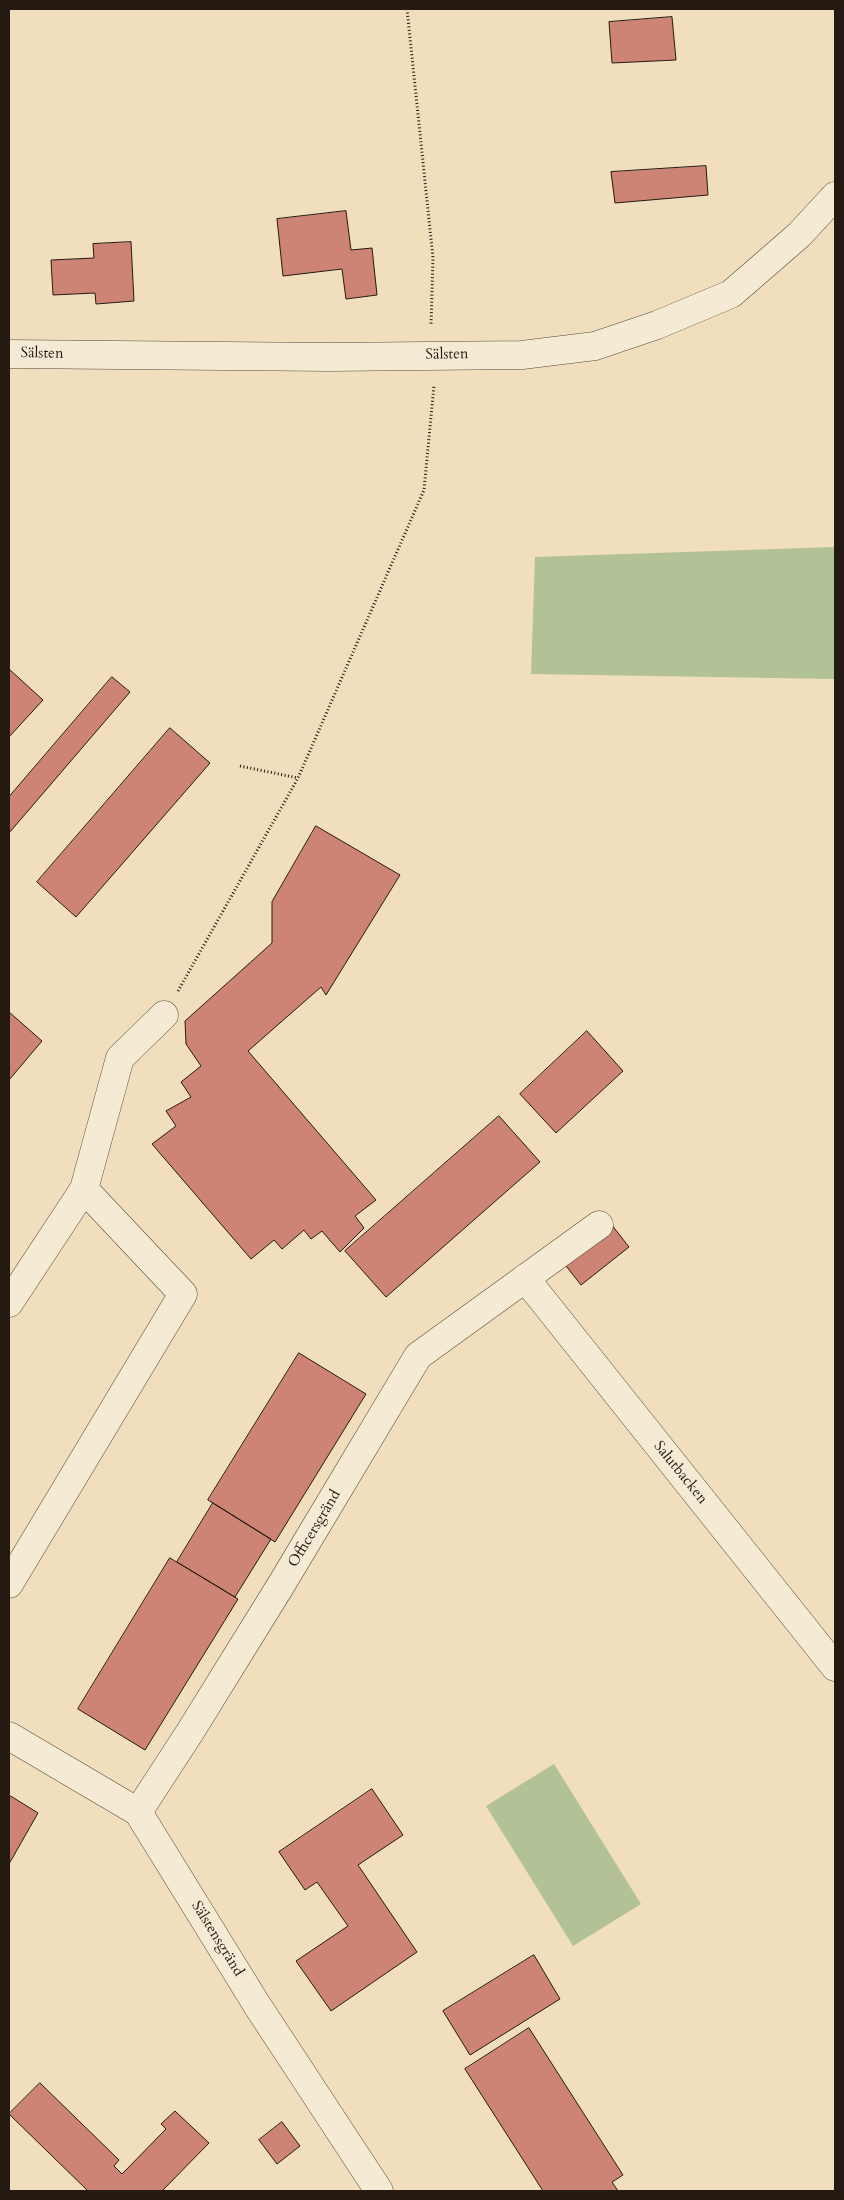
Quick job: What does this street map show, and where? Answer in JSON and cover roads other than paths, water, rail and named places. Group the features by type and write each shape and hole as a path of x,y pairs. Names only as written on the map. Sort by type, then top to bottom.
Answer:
{"street":[{"name":"Sälsten","path":"9,354 320,357 432,367 595,346 657,325 731,294 799,235 835,196"},
{"path":"9,1303 84,1189 120,1058 164,1015"},
{"path":"9,1584 183,1294 84,1189"},
{"name":"Officersgränd","path":"138,1812 281,1585 418,1356 599,1225"},
{"name":"Salutbacken","path":"525,1278 835,1667"},
{"name":"Sälstensgränd","path":"9,1736 138,1812 257,2005 379,2191"}]}
